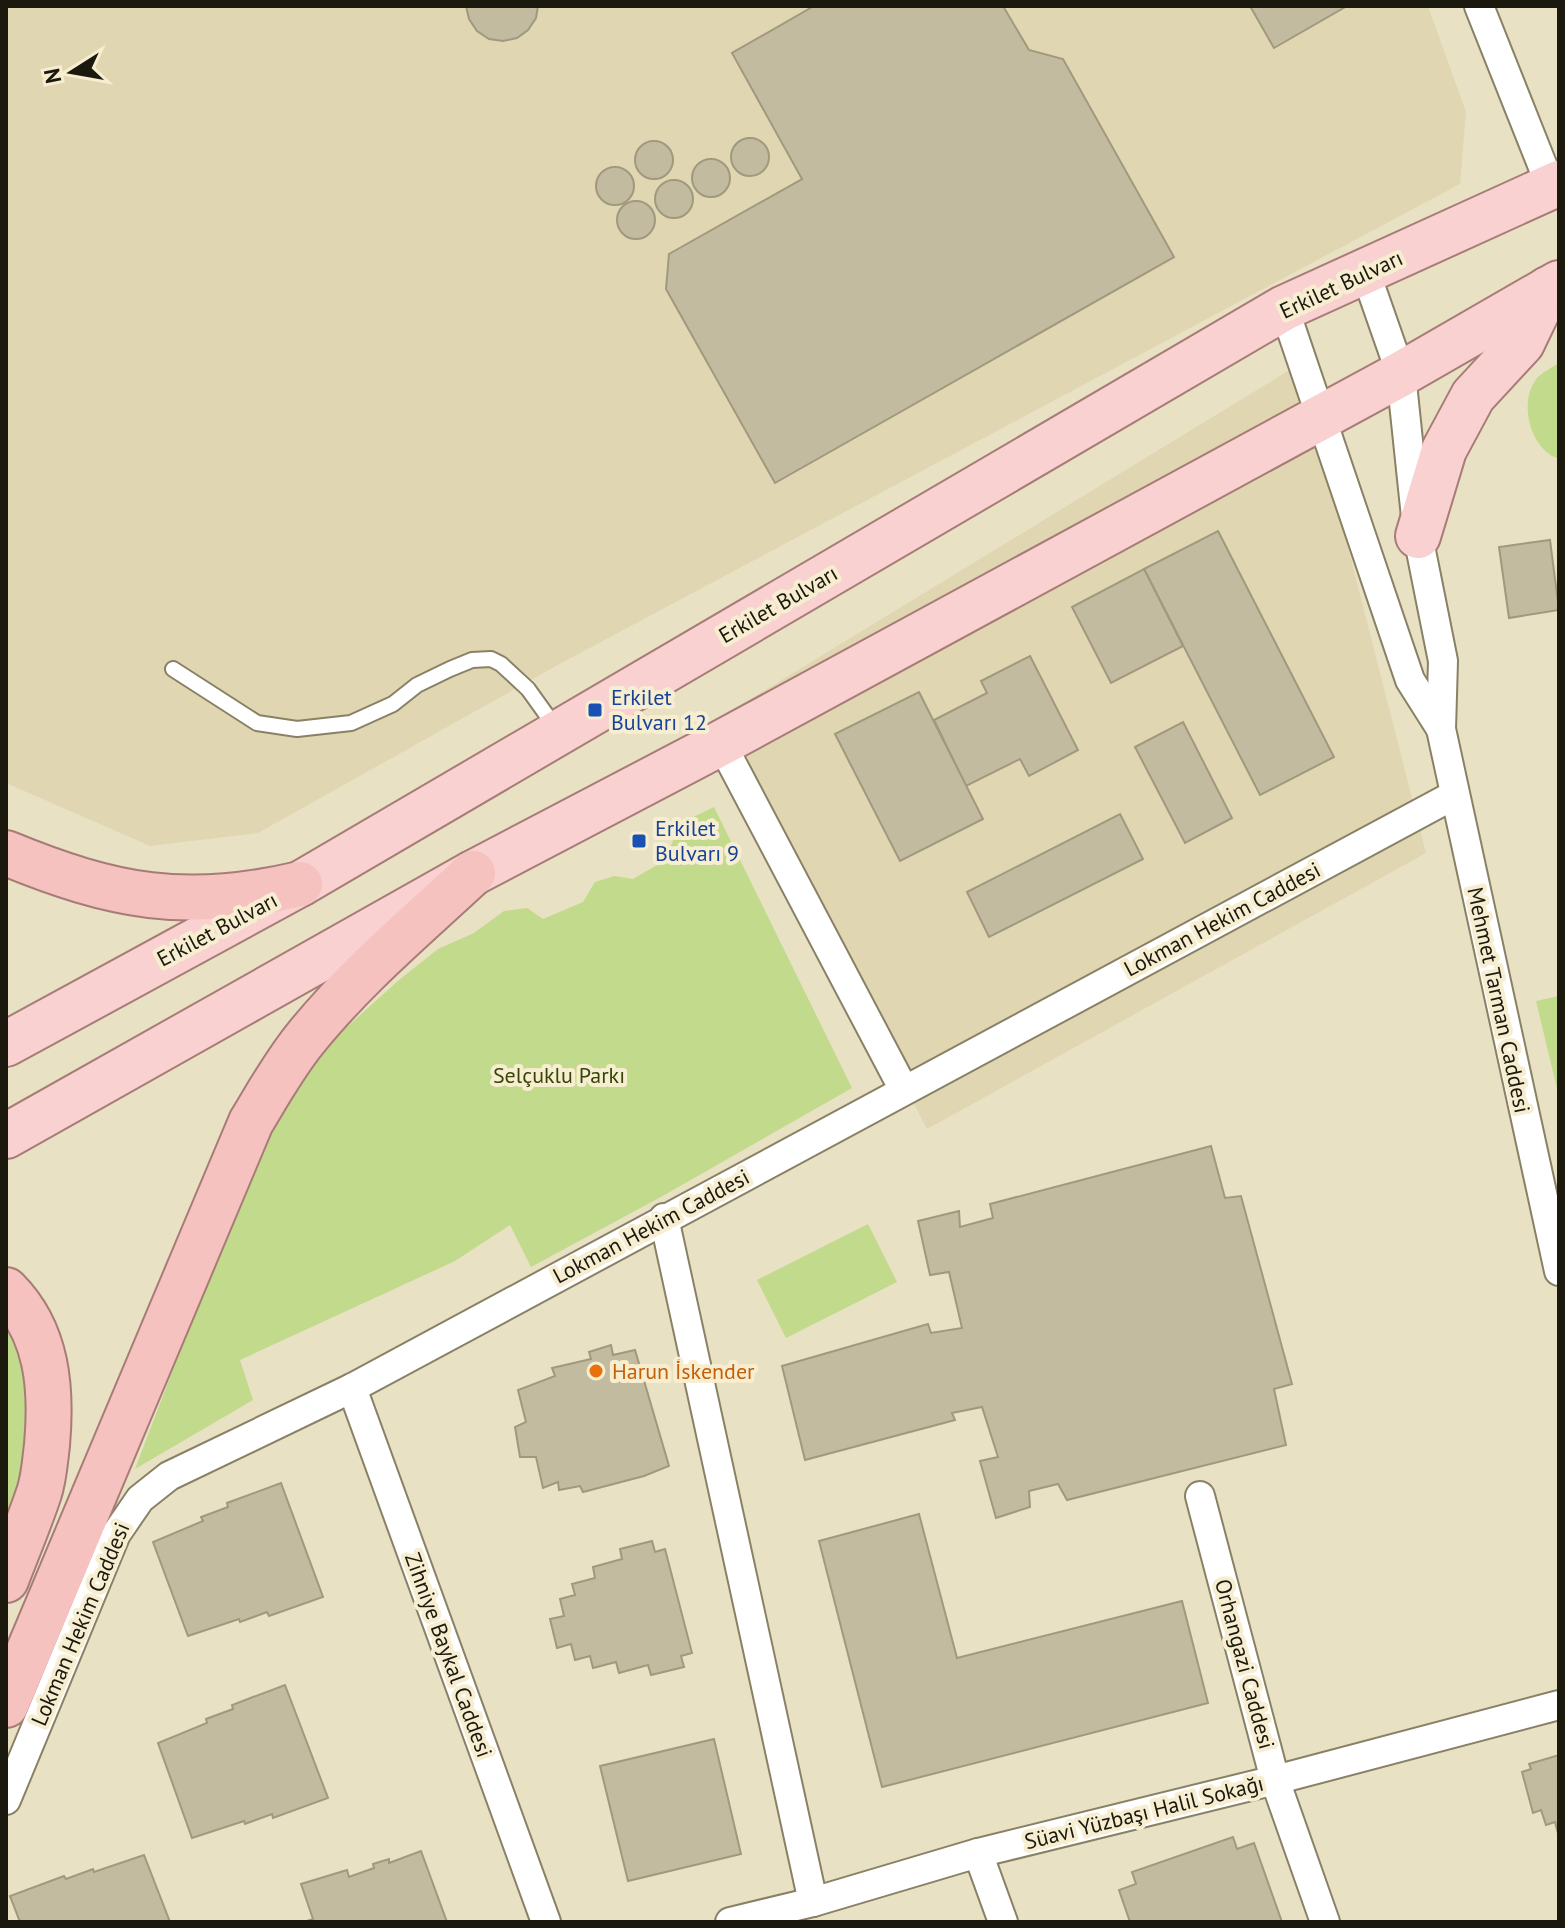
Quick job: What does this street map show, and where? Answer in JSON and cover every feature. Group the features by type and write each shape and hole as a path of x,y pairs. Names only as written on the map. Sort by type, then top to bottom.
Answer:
{"highway":[{"path":"6,853 74,880 155,897 228,897 300,884"},
{"path":"6,1705 251,1122 276,1080 336,1003 473,873"},
{"path":"6,1290 18,1303 35,1332 46,1368 49,1396 40,1491 6,1580"}],"main road":[{"name":"Erkilet Bulvarı","path":"6,1044 300,884 1284,308 1555,185"},
{"path":"6,1136 473,873 721,743 1401,374 1554,286"},
{"path":"1418,536 1444,450 1473,396 1522,343 1554,286"}],"street":[{"path":"1479,6 1555,185"},
{"name":"Mehmet Tarman Caddesi","path":"1365,271 1401,374 1418,536 1443,661 1441,729 1559,1271"},
{"name":"Mehmet Tarman Caddesi","path":"1284,308 1410,680 1441,729"},
{"path":"721,743 904,1090"},
{"name":"Lokman Hekim Caddesi","path":"6,1800 116,1534 140,1499 169,1476 352,1388 1454,795"},
{"path":"664,1218 813,1902"},
{"name":"Zihniye Baykal Caddesi","path":"352,1388 546,1922"},
{"name":"Orhangazi Caddesi","path":"1200,1496 1275,1780 1325,1922"},
{"name":"Süavi Yüzbaşı Halil Sokağı","path":"730,1922 813,1902 978,1853 1275,1780 1559,1705"},
{"path":"978,1853 1003,1922"}],"lane":[{"path":"173,669 257,723 297,729 351,723 393,704 417,685 450,669 472,660 491,659 501,664 528,689 558,732"}],"shaded area":[{"path":"6,6 1428,6 1466,112 1460,184 554,667 258,833 150,846 6,783"},
{"path":"1301,363 1426,853 927,1129 713,722"}],"green space":[{"path":"1559,363 1559,459 1549,454 1534,435 1528,398 1538,377"},
{"name":"Selçuklu Parkı","path":"714,807 852,1088 531,1267 510,1225 455,1261 240,1360 253,1400 135,1469 269,1118 298,1071 438,949 474,933 504,911 527,908 543,919 583,902 595,882 614,876 633,879 664,861 681,823"},
{"path":"1559,996 1559,1097 1536,1001"},
{"path":"868,1224 897,1282 786,1338 757,1280"},
{"path":"6,1315 16,1329 34,1423 6,1548"}],"building":[{"path":"466,6 538,6 536,18 528,30 517,38 503,41 489,39 477,31 469,19"},
{"path":"814,6 1003,6 1029,50 1063,59 1174,257 775,483 666,289 669,254 802,179 732,53"},
{"path":"1250,6 1347,6 1274,48"},
{"path":"750,138 763,144 769,157 763,170 750,176 737,170 731,157 737,144"},
{"path":"654,141 667,147 673,160 667,173 654,179 641,173 635,160 641,147"},
{"path":"711,159 724,165 730,178 724,191 711,197 698,191 692,178 698,165"},
{"path":"615,167 629,172 634,186 629,200 615,205 601,200 596,186 601,172"},
{"path":"674,180 687,186 693,199 687,212 674,218 661,212 655,199 661,186"},
{"path":"636,201 649,207 655,220 649,233 636,239 623,233 617,220 623,207"},
{"path":"1218,531 1334,757 1260,795 1144,569"},
{"path":"1550,540 1559,610 1509,618 1499,547"},
{"path":"1144,569 1183,646 1111,683 1072,607"},
{"path":"1030,656 1078,750 1029,776 1020,759 966,786 934,720 987,693 981,681"},
{"path":"919,692 983,819 900,861 835,734"},
{"path":"1183,722 1232,818 1185,843 1135,747"},
{"path":"1120,814 1143,859 989,937 967,892"},
{"path":"1211,1146 1225,1198 1241,1196 1292,1384 1274,1389 1286,1445 1067,1500 1058,1484 1029,1491 1030,1507 996,1518 980,1461 998,1457 982,1407 952,1413 955,1420 805,1460 782,1366 928,1324 931,1333 962,1328 949,1272 930,1275 918,1221 959,1211 960,1227 993,1218 990,1204"},
{"path":"611,1345 613,1355 635,1350 669,1466 583,1492 580,1486 559,1490 558,1482 543,1488 536,1457 520,1457 515,1427 526,1422 518,1390 555,1376 552,1368 591,1359 589,1352"},
{"path":"281,1483 323,1597 269,1616 267,1612 188,1636 153,1542 203,1521 201,1517 228,1507 227,1503"},
{"path":"919,1514 957,1658 1182,1601 1208,1703 882,1787 819,1541"},
{"path":"652,1541 655,1552 665,1549 692,1653 681,1656 684,1667 651,1675 648,1665 619,1673 616,1662 593,1668 590,1656 575,1660 571,1644 557,1648 550,1619 564,1616 560,1599 575,1595 572,1584 595,1578 593,1567 622,1559 620,1549"},
{"path":"285,1685 328,1798 273,1818 272,1814 192,1838 158,1743 207,1723 206,1719 233,1709 232,1705"},
{"path":"714,1739 741,1854 628,1881 600,1766"},
{"path":"1559,1755 1559,1837 1555,1822 1546,1825 1541,1810 1533,1813 1522,1772 1531,1769 1529,1764"},
{"path":"1233,1837 1237,1849 1254,1843 1282,1922 1130,1922 1119,1890 1136,1884 1132,1872"},
{"path":"421,1851 447,1922 304,1922 313,1919 301,1884 347,1870 349,1877 374,1868 373,1864 389,1859 389,1863"},
{"path":"144,1855 170,1922 20,1922 10,1896 64,1876 66,1879 93,1869 94,1872"}],"place":[{"name":"Erkilet Bulvarı 12","path":"595,710"},
{"name":"Erkilet Bulvarı 9","path":"639,841"},
{"name":"Harun İskender","path":"596,1371"}]}
